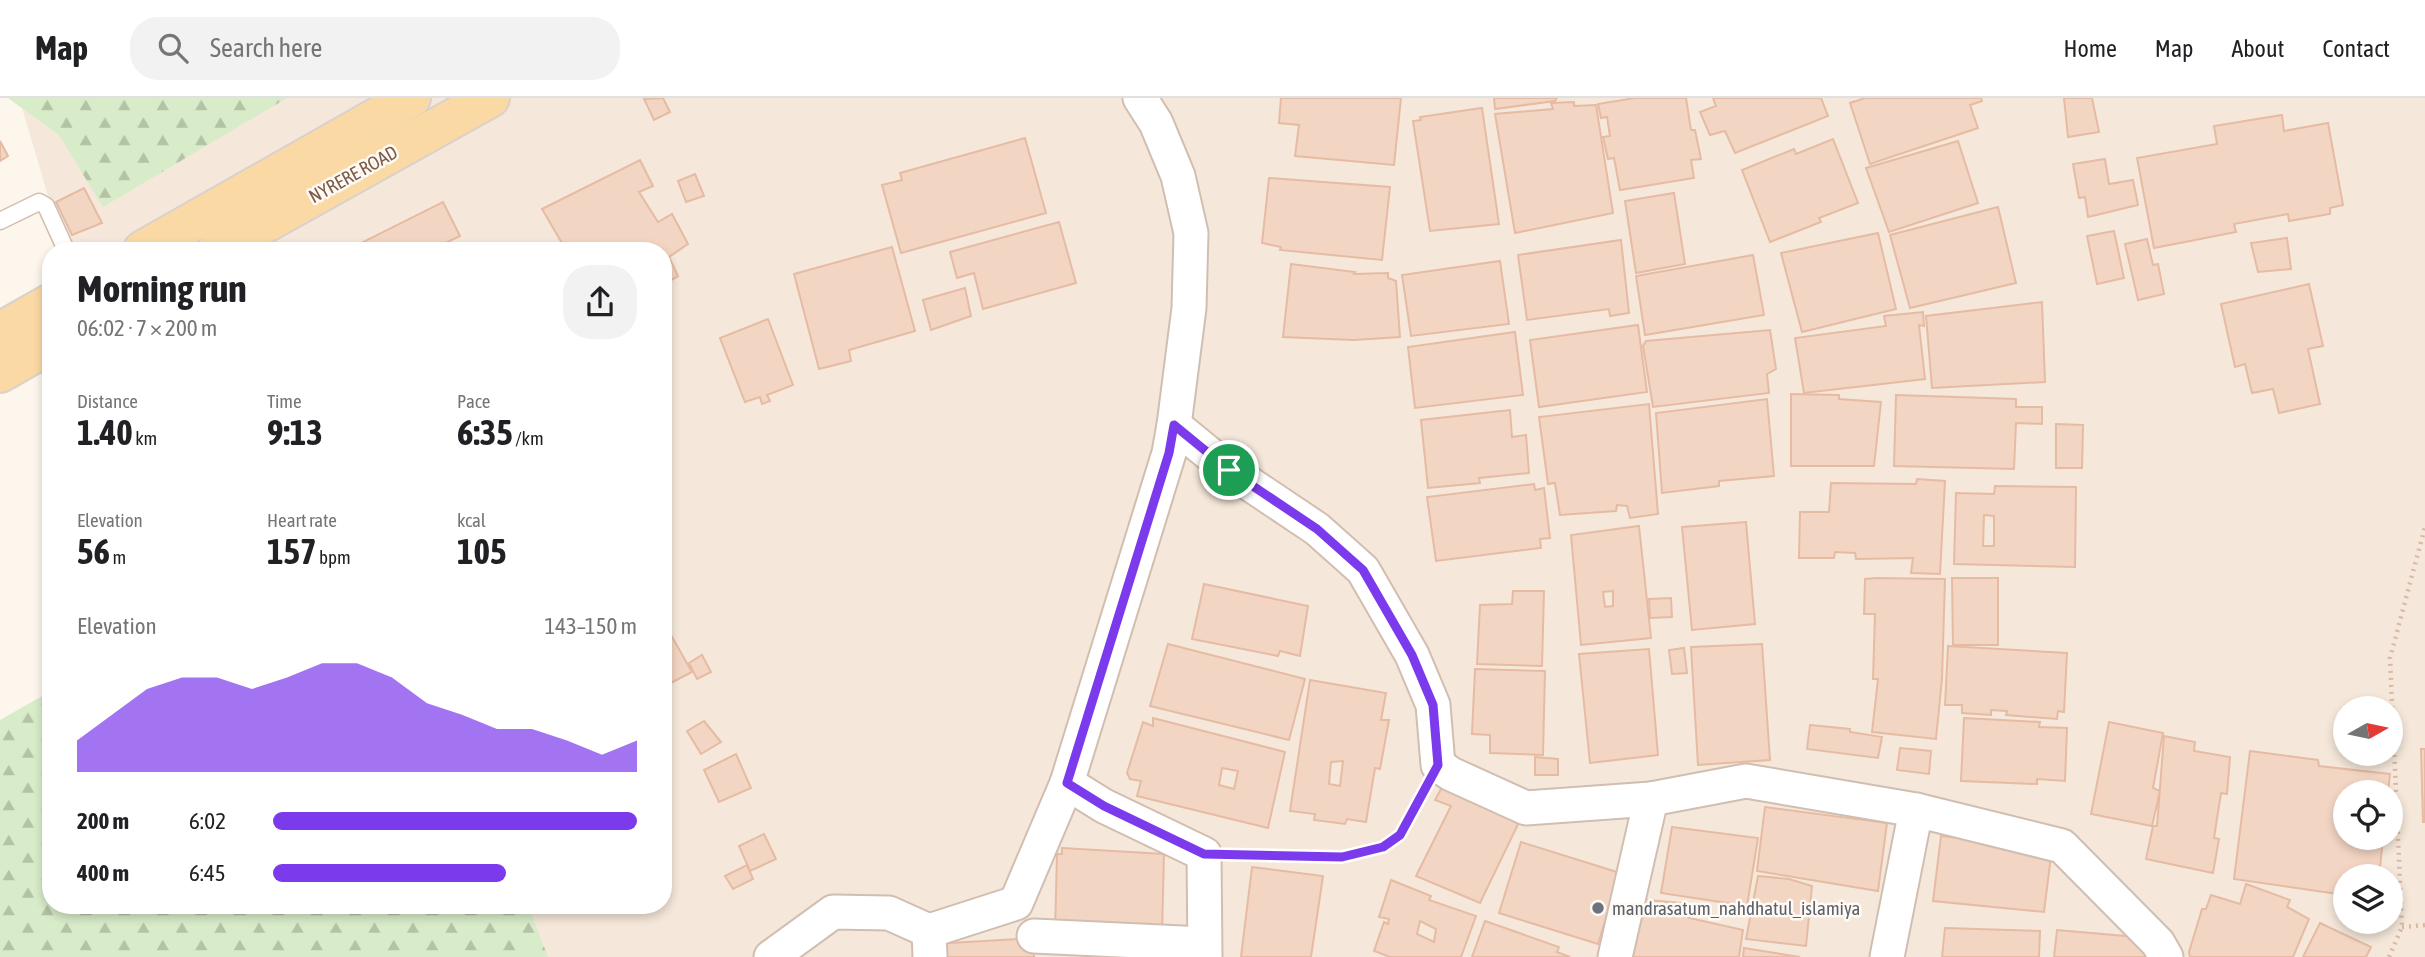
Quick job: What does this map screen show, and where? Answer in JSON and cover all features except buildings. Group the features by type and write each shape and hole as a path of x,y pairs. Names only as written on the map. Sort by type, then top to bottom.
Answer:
{"main road":[{"name":"NYRERE ROAD","path":"157,242 411,98"},
{"name":"NYRERE ROAD","path":"231,242 490,98"},
{"path":"0,332 42,308"},
{"path":"0,373 42,349"}],"street":[{"path":"771,957 833,912 889,914 929,944 1016,903 1067,783 1169,453 1174,425 1189,308 1191,233 1178,176 1156,123 1140,98"},
{"path":"1174,425 1229,470 1317,529 1363,570 1412,655 1433,705 1438,765 1451,774 1526,808 1651,799 1746,781 1916,810 2062,846 2158,943 2166,957"},
{"path":"1016,903 1036,947 1204,950 1204,854 1104,806 1067,783"},
{"path":"1615,957 1651,799"},
{"path":"1887,957 1916,810"}],"lane":[{"path":"0,221 39,202 46,206 62,242"}],"path":[{"path":"2399,864 2390,658 2425,527"},
{"path":"1204,854 1342,857 1383,847 1400,835 1438,765"},
{"path":"2403,927 2425,925"},
{"path":"2389,957 2399,934"}],"shaded area":[{"path":"19,98 2425,98 2425,957 154,957 238,914 672,914 672,242 62,242"}],"green space":[{"path":"8,98 287,98 103,207 59,135"},
{"path":"42,696 42,914 531,914 548,957 0,957 0,720"}],"place":[{"name":"mandrasatum_nahdhatul_islamiya","path":"1598,908"}],"route":[{"path":"1174,425 1229,470 1317,529 1363,570 1412,655 1433,705 1438,765 1400,835 1383,847 1342,857 1204,854 1104,806 1067,783 1169,453 1174,425"}]}
